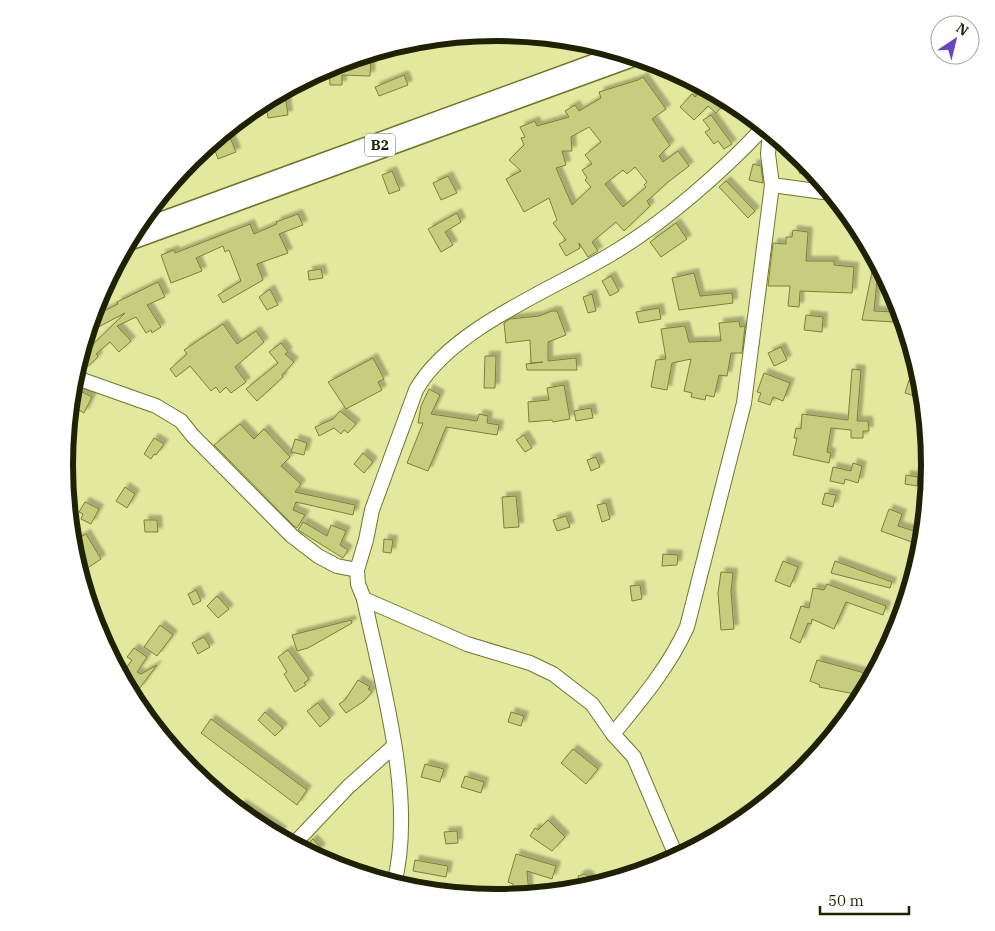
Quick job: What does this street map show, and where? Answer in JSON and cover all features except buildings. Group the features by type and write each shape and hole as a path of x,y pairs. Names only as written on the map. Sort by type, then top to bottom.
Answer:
{"highway":[{"name":"B2","path":"144,232 617,59"}],"street":[{"path":"395,877 400,843 400,791 394,746 364,599 358,584 357,570 372,510 416,390 424,374 438,359 482,327 614,253 650,227 735,158 759,132"},
{"path":"613,734 650,689 679,645 687,627 744,403 772,185 768,154 769,140"},
{"path":"772,185 821,192"},
{"path":"82,380 156,406 181,421 193,436 292,536 318,556 337,566 357,570"},
{"path":"364,599 467,644 523,660 553,674 592,704 613,734 634,756 674,851"},
{"path":"298,840 348,787 394,746"}]}
